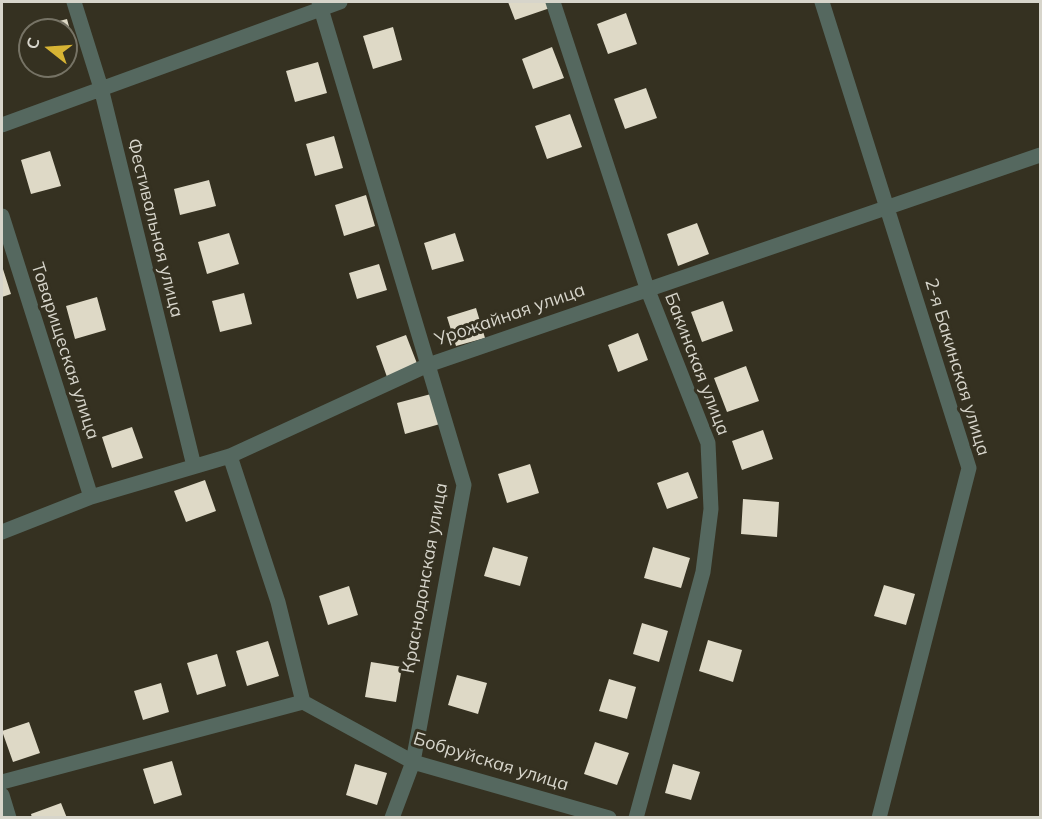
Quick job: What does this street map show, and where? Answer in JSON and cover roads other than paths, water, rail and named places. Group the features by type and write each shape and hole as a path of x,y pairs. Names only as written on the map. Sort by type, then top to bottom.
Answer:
{"street":[{"name":"Фестивальная улица","path":"74,2 101,88 194,466"},
{"path":"2,125 320,5 340,2"},
{"name":"Бакинская улица","path":"553,2 647,288 708,443 711,509 703,572 636,818"},
{"name":"2-я Бакинская улица","path":"822,2 969,468 879,818"},
{"name":"Краснодонская улица","path":"320,5 464,485 413,762 392,818"},
{"name":"Урожайная улица","path":"2,532 91,497 230,456 428,364 1041,156"},
{"name":"Товарищеская улица","path":"2,216 91,497"},
{"path":"2,782 303,702 278,602 230,456"},
{"name":"Бобруйская улица","path":"303,702 413,762 609,818"},
{"path":"2,795 9,818"}]}
